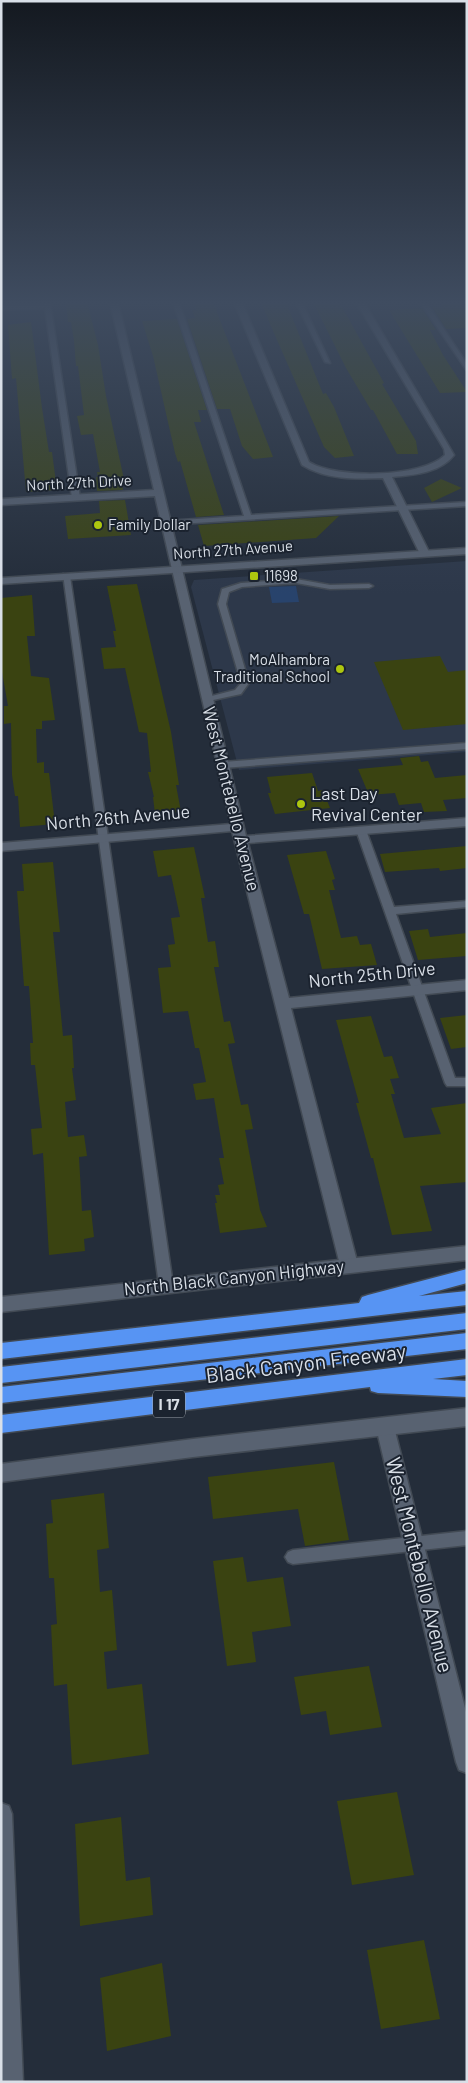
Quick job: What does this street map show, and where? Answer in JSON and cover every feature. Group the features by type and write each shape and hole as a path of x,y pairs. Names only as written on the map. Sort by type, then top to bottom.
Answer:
{"highway":[{"path":"323,1315 467,1276"},
{"path":"1,1351 467,1298"},
{"path":"1,1375 467,1321"},
{"path":"1,1395 467,1341"},
{"name":"Black Canyon Freeway","path":"1,1424 467,1366"},
{"path":"336,1383 467,1389"}],"street":[{"name":"West Montebello Avenue","path":"136,399 207,700 349,1265"},
{"path":"278,399 302,458 312,468 341,475 386,474 430,469 442,464 450,455 448,449 418,399"},
{"path":"386,474 425,554"},
{"name":"North 27th Drive","path":"1,502 158,493"},
{"name":"North 27th Avenue","path":"1,580 467,551"},
{"name":"North 26th Avenue","path":"1,847 103,838 362,830 467,822"},
{"name":"North 25th Drive","path":"282,1004 467,984"},
{"name":"North Black Canyon Highway","path":"1,1305 166,1285 467,1253"},
{"path":"1,1473 193,1448 467,1417"},
{"name":"West Montebello Avenue","path":"385,1427 467,1762"},
{"path":"1,1814 10,2082"}],"lane":[{"path":"61,399 76,498"},
{"path":"209,399 248,517"},
{"path":"165,523 467,504"},
{"path":"66,576 166,1285"},
{"path":"207,700 238,692 245,683 222,604 225,591 241,585 296,581 330,587 369,586"},
{"path":"223,765 467,746"},
{"path":"362,830 416,989 451,1083 467,1082"},
{"path":"389,911 467,904"},
{"path":"293,1557 467,1538"}],"shaded area":[{"name":"MoAlhambra Traditional School","path":"467,561 467,752 239,770 191,587 194,580"},
{"path":"296,586 299,602 272,603 269,587"}],"building":[{"path":"18,399 41,399 49,452 52,452 57,490 26,492"},
{"path":"82,399 107,399 125,484 122,484 123,490 97,491 96,477 98,477 97,472 100,472 93,434 81,435 77,416 84,415"},
{"path":"163,399 203,399 207,410 198,410 201,422 194,422 224,515 196,517 180,461 178,462"},
{"path":"214,399 251,399 273,457 253,459 242,446 230,409 217,409"},
{"path":"303,399 330,399 354,456 335,458 324,447"},
{"path":"365,399 391,399 416,441 418,454 397,454 373,410 371,410"},
{"path":"441,479 462,488 432,502 424,488"},
{"name":"Family Dollar","path":"125,500 131,535 68,539 65,516 100,513 99,501"},
{"path":"339,516 316,538 204,546 198,525"},
{"path":"137,584 171,732 179,785 176,785 181,812 155,814 154,797 148,772 151,772 147,733 139,732 125,668 104,669 101,648 116,647 113,631 116,631 107,586"},
{"path":"32,595 35,636 27,636 31,676 49,678 55,720 42,721 42,729 36,729 37,763 44,762 44,773 49,773 55,824 20,827 18,796 15,796 12,775 11,723 4,724 4,706 8,706 2,672 1,598"},
{"path":"440,656 448,672 467,670 467,724 403,730 374,662"},
{"path":"419,756 421,762 428,761 435,778 467,775 467,798 443,800 447,811 424,812 421,803 399,805 395,793 369,795 358,769 403,765 400,758"},
{"path":"312,773 318,791 323,790 330,808 275,814 268,793 271,793 267,777"},
{"path":"467,846 467,868 440,871 439,868 385,872 380,854"},
{"path":"194,847 205,898 201,898 208,942 215,941 219,967 214,967 224,1022 230,1021 235,1043 228,1044 241,1105 248,1104 253,1129 245,1130 260,1210 267,1227 220,1233 215,1195 220,1195 218,1185 224,1184 219,1158 224,1158 214,1098 196,1100 193,1084 206,1082 199,1048 195,1048 188,1011 163,1013 158,968 171,967 168,945 175,944 171,918 180,917 171,875 158,877 153,851"},
{"path":"326,851 335,879 332,880 335,890 329,890 341,938 357,936 360,945 371,944 377,965 322,969 309,914 304,914 287,855"},
{"path":"53,862 60,932 53,932 63,1036 72,1035 74,1068 72,1068 76,1100 65,1102 68,1137 84,1135 87,1156 79,1157 82,1211 91,1210 94,1237 84,1239 85,1251 49,1255 43,1153 33,1155 31,1129 42,1128 35,1065 31,1065 30,1043 33,1043 29,986 24,986 17,891 24,891 22,864"},
{"path":"428,929 430,937 467,933 467,956 418,960 409,931"},
{"path":"467,1015 467,1047 451,1049 440,1018"},
{"path":"371,1016 384,1057 392,1056 399,1078 390,1079 395,1094 391,1094 404,1138 441,1134 431,1108 467,1103 467,1182 420,1186 432,1231 392,1235 373,1158 371,1158 356,1103 359,1103 336,1020"},
{"path":"334,1462 349,1540 305,1546 298,1509 213,1519 208,1477"},
{"path":"104,1493 109,1548 97,1550 100,1592 112,1590 117,1650 104,1652 107,1689 142,1684 149,1754 72,1765 67,1684 54,1686 51,1625 57,1624 54,1578 49,1578 46,1524 53,1523 51,1500"},
{"path":"243,1557 247,1582 283,1577 291,1626 252,1632 256,1662 227,1666 213,1561"},
{"path":"369,1666 382,1727 330,1735 326,1711 301,1715 294,1677"},
{"path":"397,1792 414,1875 352,1885 337,1801"},
{"path":"121,1817 126,1881 150,1877 153,1915 80,1926 75,1824"},
{"path":"424,1940 440,2019 381,2029 367,1950"},
{"path":"162,1963 171,2036 107,2051 100,1978"}],"place":[{"name":"Family Dollar","path":"98,525"},
{"name":"11698","path":"254,576"},
{"name":"MoAlhambra Traditional School","path":"340,669"},
{"name":"Last Day Revival Center","path":"301,804"}]}
